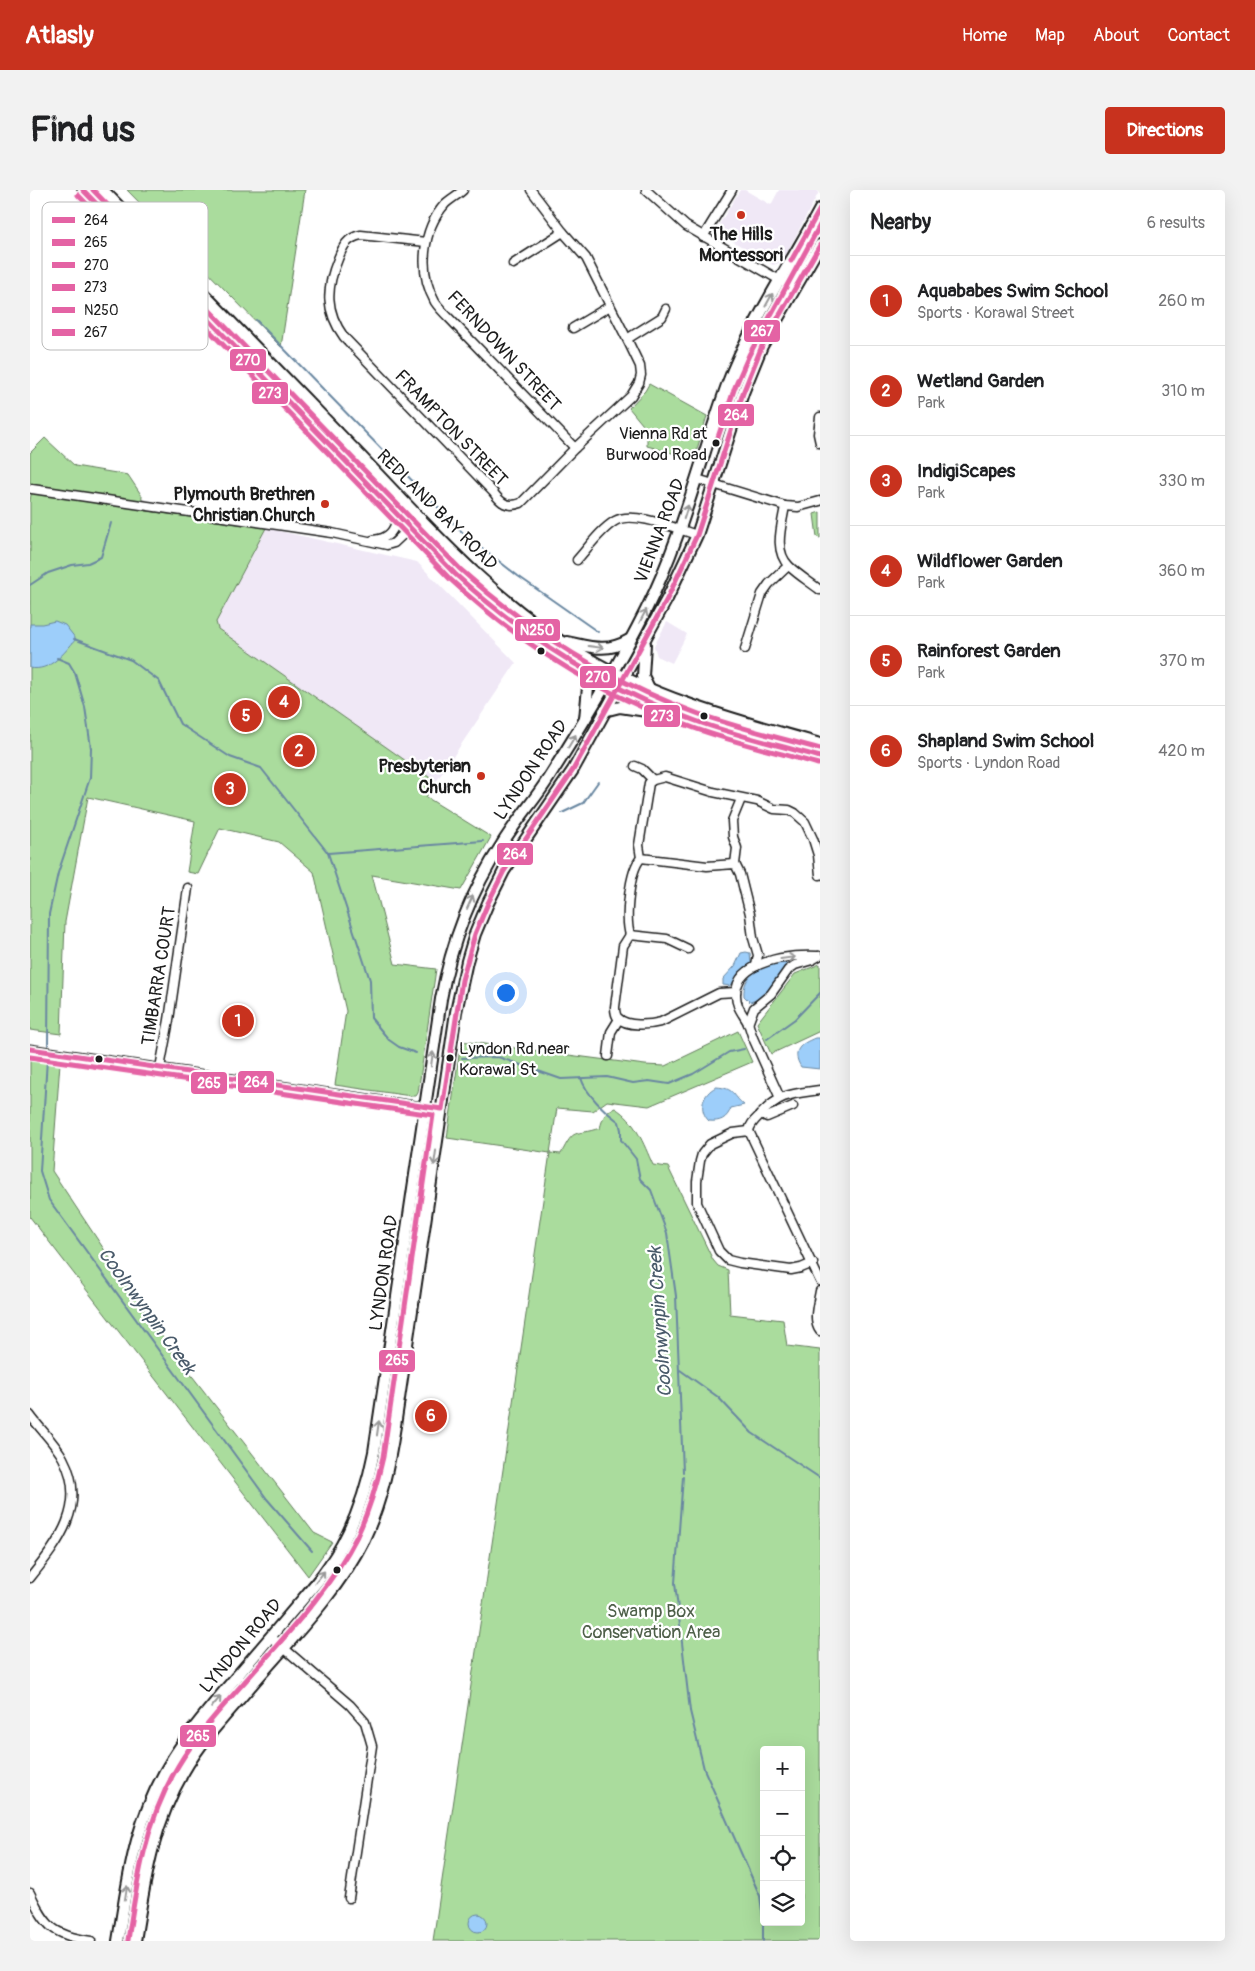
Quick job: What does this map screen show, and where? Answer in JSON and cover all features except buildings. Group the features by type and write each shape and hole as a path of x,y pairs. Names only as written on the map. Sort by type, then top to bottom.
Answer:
{"main road":[{"name":"REDLAND BAY ROAD","path":"83,190 95,202"},
{"name":"REDLAND BAY ROAD","path":"103,190 115,202"},
{"name":"VIENNA ROAD","path":"612,672 655,590 680,530 731,376 756,324 820,209"},
{"name":"VIENNA ROAD","path":"623,677 645,641 680,574 697,535 752,370 762,346 820,245"},
{"name":"REDLAND BAY ROAD","path":"208,299 485,583 561,641 612,672 696,707 820,744"},
{"name":"REDLAND BAY ROAD","path":"208,319 404,522 485,602 524,632 606,682 679,715 817,757"},
{"path":"404,522 415,513"},
{"path":"561,641 603,648 618,646 630,640"},
{"path":"645,641 643,676 649,688"},
{"path":"585,720 588,687 586,671"},
{"name":"LYNDON ROAD","path":"118,1941 137,1836 145,1811 162,1776 196,1725 328,1567 348,1532 360,1504 374,1452 444,980 456,939 469,903 501,844 546,782 585,720 612,672"},
{"name":"LYNDON ROAD","path":"135,1941 149,1856 161,1817 184,1770 203,1744 332,1589 353,1560 370,1526 384,1485 394,1434 462,980 475,934 504,871 573,770 623,677"},
{"path":"604,711 620,707 659,714 679,715"},
{"path":"425,1107 442,1110"}],"street":[{"name":"FERNDOWN STREET","path":"463,190 445,204 433,224 426,242 426,276 436,303 575,448"},
{"name":"FRAMPTON STREET","path":"426,242 361,235 353,236 348,240 332,273 329,288 333,320 344,337 505,505 513,506 521,503 575,448 631,396 639,383 641,375 640,366 586,258 563,232 531,190"},
{"path":"646,190 686,226 795,289"},
{"path":"703,237 732,190"},
{"path":"513,264 563,232"},
{"path":"573,328 610,306"},
{"path":"627,339 662,317 666,309"},
{"path":"820,417 818,434 820,443"},
{"path":"697,479 785,506 798,507 820,501"},
{"path":"32,489 323,532 387,545 394,543 404,522"},
{"path":"785,506 781,527 780,549 788,566 820,590"},
{"path":"577,560 608,526 615,520 625,517 640,518 697,535"},
{"path":"371,541 387,537 404,522"},
{"path":"745,649 762,594 769,584 788,566"},
{"path":"634,766 642,769 653,780"},
{"path":"736,992 719,993 661,1022 653,1024 624,1022 616,1014 614,1007 623,946 630,935 627,919 632,881 635,868 641,858 639,845 648,788 653,780 659,777 671,778 713,792 757,801 774,809 789,810 800,816 813,839 818,855 820,875"},
{"path":"741,799 732,821 733,837 737,848 735,864 740,874 758,955 756,966"},
{"path":"641,858 707,866 735,864"},
{"name":"TIMBARRA COURT","path":"160,1068 169,1020 188,888"},
{"path":"630,935 667,939 688,949"},
{"path":"758,955 767,961"},
{"path":"780,1098 748,1024 739,1009 736,992 740,981 756,966 767,961 809,955 819,956"},
{"path":"748,1024 754,1008 771,994 792,967 819,956"},
{"path":"739,1009 754,1008"},
{"path":"608,1056 611,1032 619,1019"},
{"path":"30,1049 425,1107"},
{"path":"820,1092 798,1092 780,1098 771,1103 750,1126 749,1131 820,1281"},
{"path":"761,1114 767,1117 793,1106"},
{"path":"749,1131 734,1133 710,1144 700,1160 697,1203 719,1251 728,1260 740,1263 791,1270 813,1264"},
{"path":"820,1292 816,1324 820,1331"},
{"path":"30,1415 63,1458 70,1479 72,1501 67,1526 55,1547 30,1578"},
{"path":"271,1637 350,1705 365,1722 372,1746 349,1898"},
{"path":"30,1893 41,1915 60,1933 71,1938 91,1941"}],"shaded area":[{"path":"740,190 745,190 771,205 779,190 820,190 782,262 773,265 717,232 717,228"},
{"path":"266,528 417,562 516,663 436,782 218,629 216,622"},
{"path":"667,622 687,634 672,663 657,656 654,646"}],"green space":[{"path":"127,190 305,190 281,347 208,273 208,202 139,202"},
{"path":"649,384 707,416 694,459 647,446 647,430 629,408"},
{"path":"45,438 75,466 128,475 142,496 141,510 266,528 216,622 218,629 436,782 426,797 491,837 461,890 372,875 395,964 436,969 418,1093 416,1096 335,1085 346,1011 314,872 279,842 220,828 198,874 187,872 195,821 88,797 65,922 61,1034 30,1030 30,501 33,483 30,483 30,453"},
{"path":"820,512 820,538 817,537 814,514"},
{"path":"820,964 820,1031 771,1054 757,1023 795,974"},
{"path":"738,1031 752,1062 649,1106 607,1101 593,1111 557,1108 550,1153 447,1138 461,1041 665,1066"},
{"path":"30,1059 60,1063 52,1171 165,1341 314,1533 332,1542 308,1576 30,1217"},
{"name":"Swamp Box Conservation Area","path":"615,1108 634,1126 653,1165 668,1167 713,1260 718,1266 728,1270 730,1314 783,1320 787,1346 820,1350 820,1941 433,1941 550,1153 561,1154 572,1136 600,1128 606,1113"}],"water":[{"path":"55,621 65,625 76,639 50,664 44,667 30,668 30,624"},
{"path":"741,953 750,953 751,963 730,986 723,985 723,979 735,966"},
{"path":"781,963 788,964 777,981 762,996 750,1002 744,996 746,982 760,969"},
{"path":"815,1038 820,1038 820,1069 801,1067 797,1052 801,1046"},
{"path":"716,1087 730,1090 744,1105 731,1108 723,1119 709,1121 703,1112 703,1103 707,1094"},
{"path":"474,1914 482,1914 487,1919 485,1930 474,1932 469,1927 469,1919"}],"waterway":[{"path":"256,320 464,534 518,576 598,632"},
{"path":"30,585 48,573 72,565 88,563 101,557 111,523"},
{"name":"Coolnwynpin Creek","path":"74,639 131,660 159,681 180,724 230,757 261,768 328,853 370,980 371,1018 389,1040 399,1047 416,1053"},
{"name":"Coolnwynpin Creek","path":"48,1045 49,914 58,873 90,778 91,748 85,707 75,673 69,663 57,658"},
{"path":"562,813 583,803 598,782"},
{"path":"328,853 483,841"},
{"name":"Coolnwynpin Creek","path":"767,1039 795,1019 820,993"},
{"name":"Coolnwynpin Creek","path":"462,1058 498,1057 561,1079 607,1077 633,1083 649,1081 669,1084 693,1074 729,1052 744,1049"},
{"name":"Coolnwynpin Creek","path":"47,1059 40,1171 49,1200 267,1499 312,1551"},
{"name":"Coolnwynpin Creek","path":"581,1078 583,1084 597,1102 619,1122 621,1140 636,1159 640,1179 651,1190 667,1233 676,1296 683,1472"},
{"path":"680,1370 718,1397 752,1433 820,1478"},
{"name":"Coolnwynpin Creek","path":"683,1477 675,1583 690,1711 704,1769 760,1896 763,1918 763,1941"}],"transit line":[{"name":"270","path":"83,190 95,202"},
{"name":"N250","path":"93,190 105,202"},
{"name":"273","path":"78,195 85,202"},
{"name":"264","path":"791,261 820,209"},
{"name":"267","path":"716,443 735,387 749,355 820,225"},
{"name":"264","path":"30,1049 442,1109 462,980 475,934 488,903 504,871 573,770 667,599 697,535 743,393 762,346 820,245"},
{"name":"N250","path":"208,309 460,569 514,614 572,653 634,687 699,714 820,749"},
{"name":"270","path":"208,319 455,574 538,640 568,660 630,694 663,708 727,731 820,757"},
{"name":"273","path":"208,329 450,579 477,603 534,646 595,684 660,715 725,738 818,764"},
{"name":"265","path":"30,1057 433,1115 383,1457 369,1507 357,1536 321,1592 293,1627 211,1720 178,1766 167,1786 150,1829 139,1873 128,1940"}],"place":[{"name":"The Hills Montessori","path":"741,215"},
{"name":"Vienna Rd at Burwood Road","path":"716,443"},
{"name":"Plymouth Brethren Christian Church","path":"325,504"},
{"name":"Wildflower Garden","path":"284,702"},
{"name":"Rainforest Garden","path":"246,716"},
{"name":"Wetland Garden","path":"299,751"},
{"name":"Presbyterian Church","path":"481,776"},
{"name":"IndigiScapes","path":"230,789"},
{"name":"Aquababes Swim School","path":"238,1021"},
{"name":"Lyndon Rd near Korawal St","path":"450,1058"},
{"name":"Shapland Swim School","path":"431,1416"}]}
